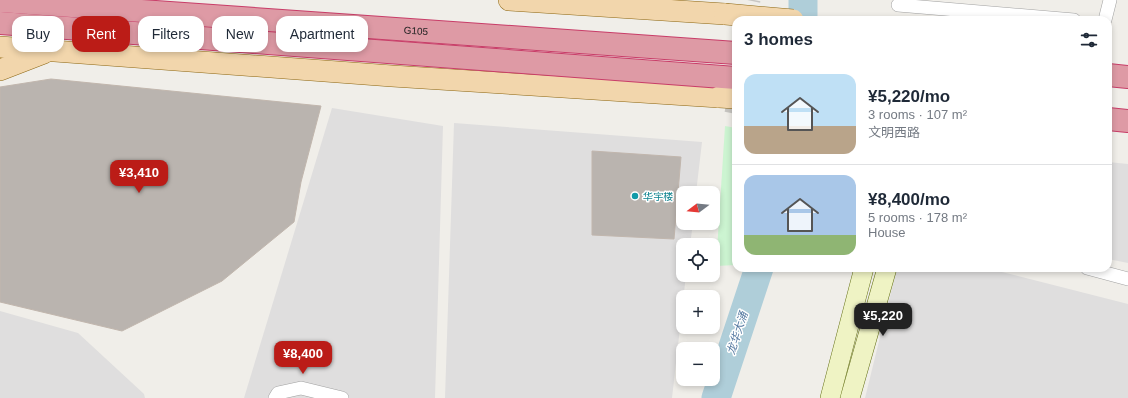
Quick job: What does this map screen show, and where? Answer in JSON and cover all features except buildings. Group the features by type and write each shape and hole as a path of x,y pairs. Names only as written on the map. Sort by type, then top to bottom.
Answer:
{"highway":[{"name":"G105","path":"0,1 732,53"},
{"path":"0,23 732,78"}],"main road":[{"path":"33,0 31,9 33,16"},
{"path":"509,0 748,16"},
{"path":"0,47 12,48"},
{"path":"0,70 54,52"},
{"path":"64,52 392,76 727,98"}],"street":[{"path":"1106,16 1110,0"},
{"path":"898,5 1027,16"},
{"path":"830,398 863,272"},
{"path":"850,398 886,272"},
{"path":"1102,272 1128,279"},
{"path":"275,398 278,393 301,388 342,398"}],"shaded area":[{"path":"332,108 443,126 435,398 244,398"},
{"path":"454,123 702,142 697,186 676,186 676,230 692,230 691,238 676,238 676,282 685,282 684,290 676,290 676,334 679,334 678,342 676,342 676,363 672,398 445,398"},
{"path":"1112,162 1128,164 1128,263 1112,260"},
{"path":"896,272 1002,272 1128,304 1128,398 865,398"},
{"path":"0,311 78,333 144,394 145,398 0,398"}],"green space":[{"path":"725,126 732,127 732,265 720,266 720,238 718,238 718,230 720,230 720,204"}],"waterway":[{"name":"龙华大涌","path":"803,0 803,16"},
{"name":"龙华大涌","path":"716,398 758,272"}],"tunnel":[{"path":"751,16 754,0"},
{"path":"731,113 732,108"}],"place":[{"name":"华宇楼","path":"635,196"}]}
